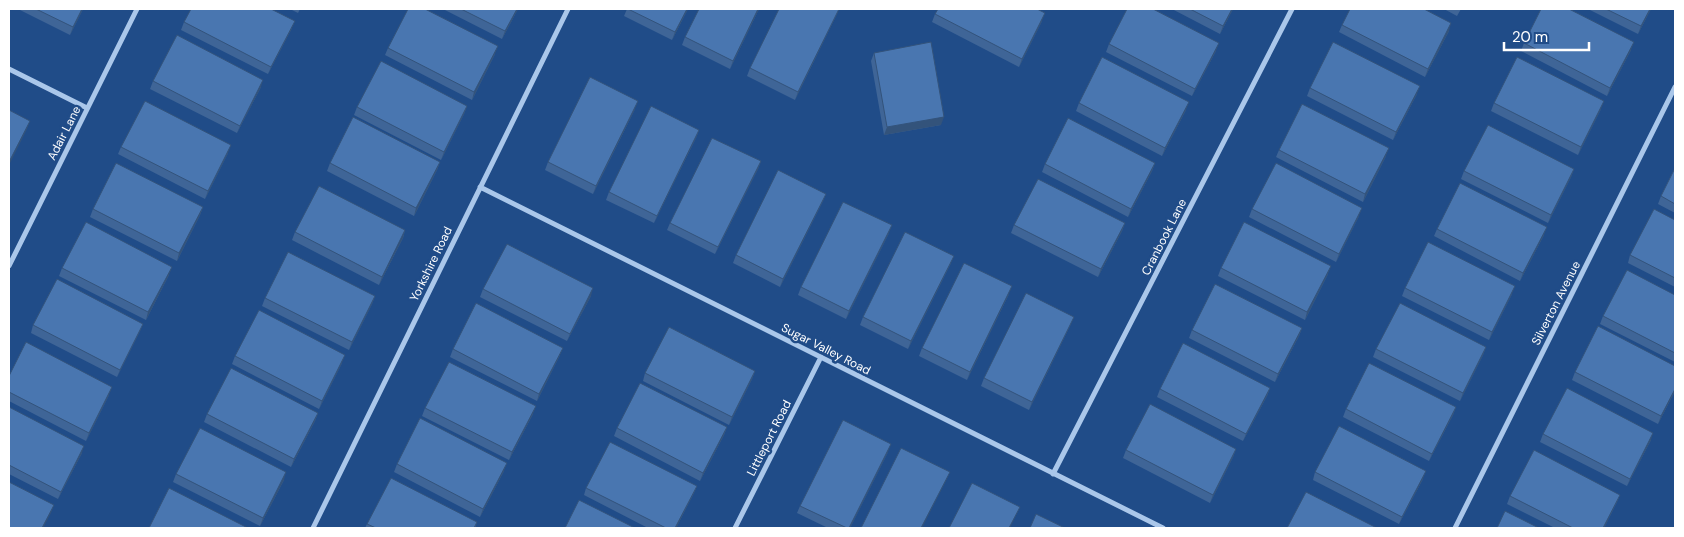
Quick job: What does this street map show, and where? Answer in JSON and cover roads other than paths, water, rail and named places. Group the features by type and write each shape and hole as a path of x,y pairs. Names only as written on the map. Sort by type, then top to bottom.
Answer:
{"street":[{"name":"Adair Lane","path":"9,266 137,9"},
{"name":"Yorkshire Road","path":"313,528 568,9"},
{"name":"Cranbook Lane","path":"1054,474 1292,9"},
{"path":"9,69 87,108"},
{"name":"Silverton Avenue","path":"1455,528 1675,87"},
{"name":"Sugar Valley Road","path":"480,187 1163,528"},
{"name":"Littleport Road","path":"735,528 821,358"}]}
